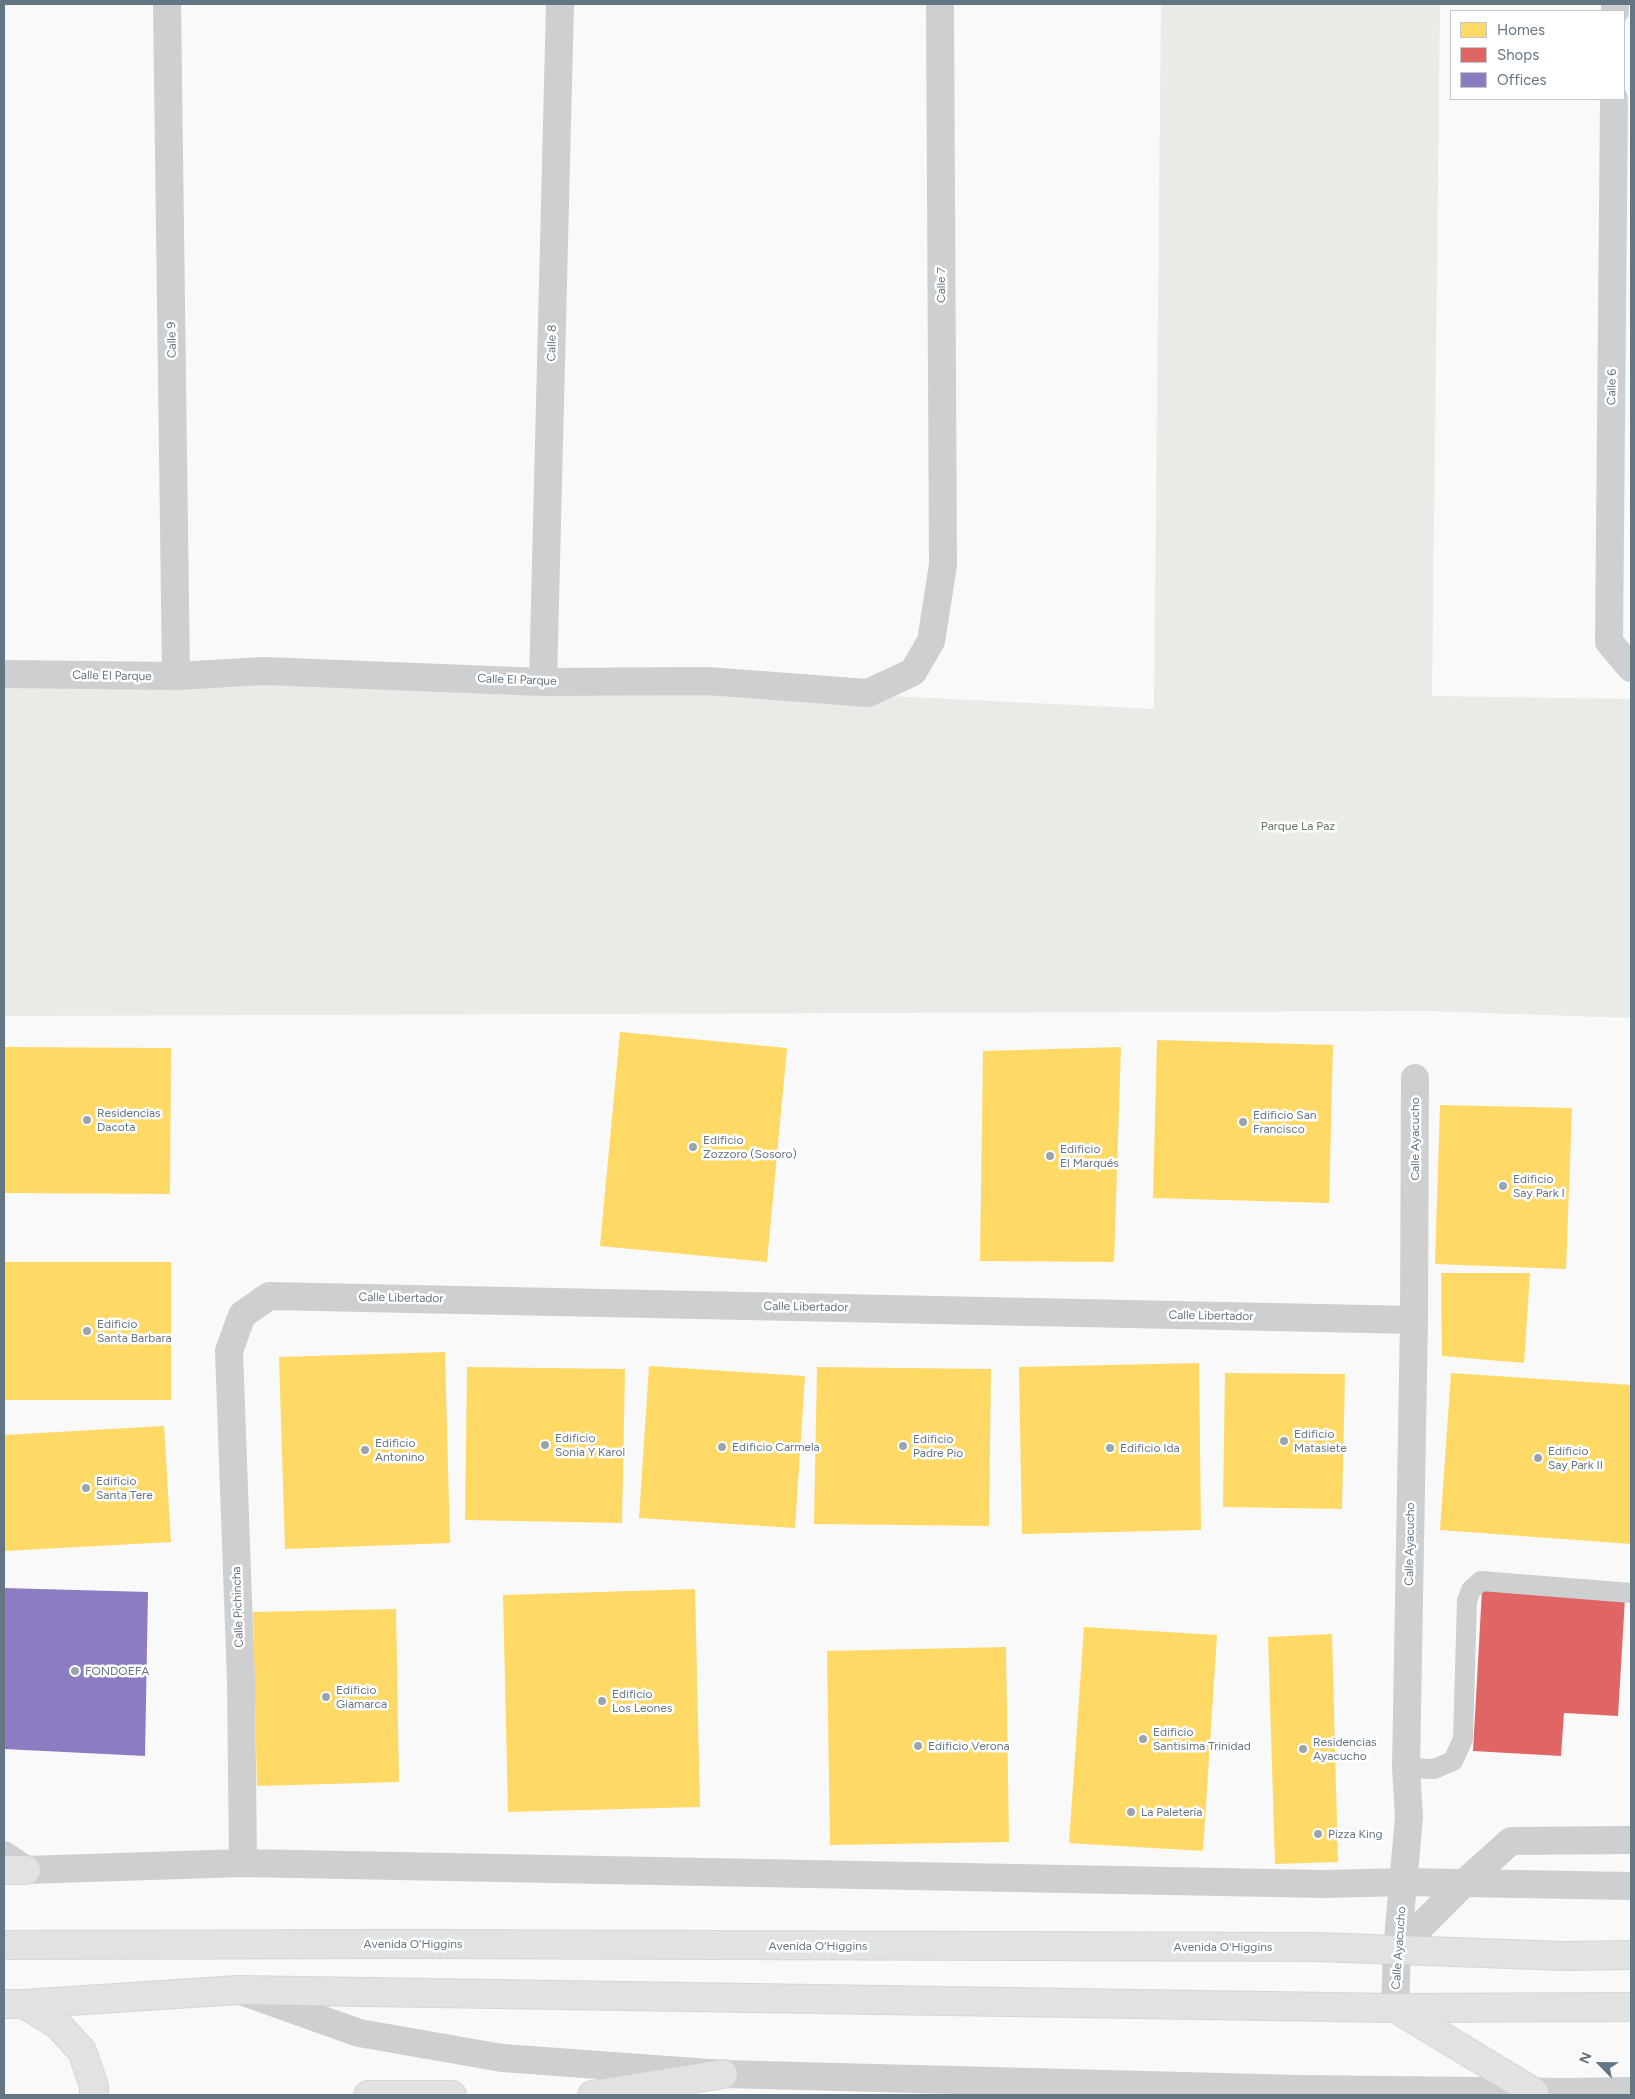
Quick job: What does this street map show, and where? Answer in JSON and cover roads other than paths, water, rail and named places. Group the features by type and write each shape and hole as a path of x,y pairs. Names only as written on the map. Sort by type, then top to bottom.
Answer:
{"main road":[{"name":"Avenida O'Higgins","path":"4,1945 423,1944 1298,1947 1564,1956 1631,1955"},
{"path":"14,2004 238,1990 1395,2008 1631,2007"},
{"path":"14,2004 58,2025 82,2051 94,2086 94,2095"},
{"path":"1395,2008 1534,2092"},
{"path":"592,2095 723,2074"},
{"path":"368,2095 452,2095"}],"street":[{"name":"Calle 9","path":"167,4 176,676"},
{"name":"Calle 8","path":"543,682 560,4"},
{"name":"Calle 7","path":"940,4 943,565"},
{"name":"Calle 6","path":"1614,100 1609,642 1631,668"},
{"name":"Calle El Parque","path":"4,674 176,676 264,671 543,682 707,681 868,693 913,672 931,641 943,565"},
{"name":"Calle Ayacucho","path":"1395,2008 1397,1950 1409,1817 1406,1768 1414,1320 1416,1078"},
{"name":"Calle Libertador","path":"229,1352 242,1315 269,1296 1414,1320"},
{"name":"Calle Pichincha","path":"229,1352 241,1682 243,1862"},
{"path":"1397,1950 1463,1884 1512,1842 1631,1840"},
{"path":"4,1855 15,1870 243,1862 1324,1884 1404,1882 1631,1886"},
{"path":"238,1990 359,2033 502,2058 723,2074 1299,2090 1631,2091"}],"lane":[{"path":"1406,1768 1434,1769 1453,1761 1463,1739 1468,1601 1471,1590 1481,1581 1631,1592"}],"place":[{"name":"Residencias Dacota","path":"87,1120"},
{"name":"Edificio San Francisco","path":"1243,1122"},
{"name":"Edificio Zozzoro (Sosoro)","path":"693,1147"},
{"name":"Edificio El Marqués","path":"1050,1156"},
{"name":"Edificio Say Park I","path":"1503,1186"},
{"name":"Edificio Santa Barbara","path":"87,1331"},
{"name":"Edificio Matasiete","path":"1284,1441"},
{"name":"Edificio Sonia Y Karol","path":"545,1445"},
{"name":"Edificio Padre Pio","path":"903,1446"},
{"name":"Edificio Carmela","path":"722,1447"},
{"name":"Edificio Ida","path":"1110,1448"},
{"name":"Edificio Antonino","path":"365,1450"},
{"name":"Edificio Say Park II","path":"1538,1458"},
{"name":"Edificio Santa Tere","path":"86,1488"},
{"name":"FONDOEFA","path":"75,1671"},
{"name":"Edificio Giamarca","path":"326,1697"},
{"name":"Edificio Los Leones","path":"602,1701"},
{"name":"Edificio Santisima Trinidad","path":"1143,1739"},
{"name":"Edificio Verona","path":"918,1746"},
{"name":"Residencias Ayacucho","path":"1303,1749"},
{"name":"La Paletería","path":"1131,1812"},
{"name":"Pizza King","path":"1318,1834"}],"park label":[{"name":"Parque La Paz","path":"1298,826"}]}
